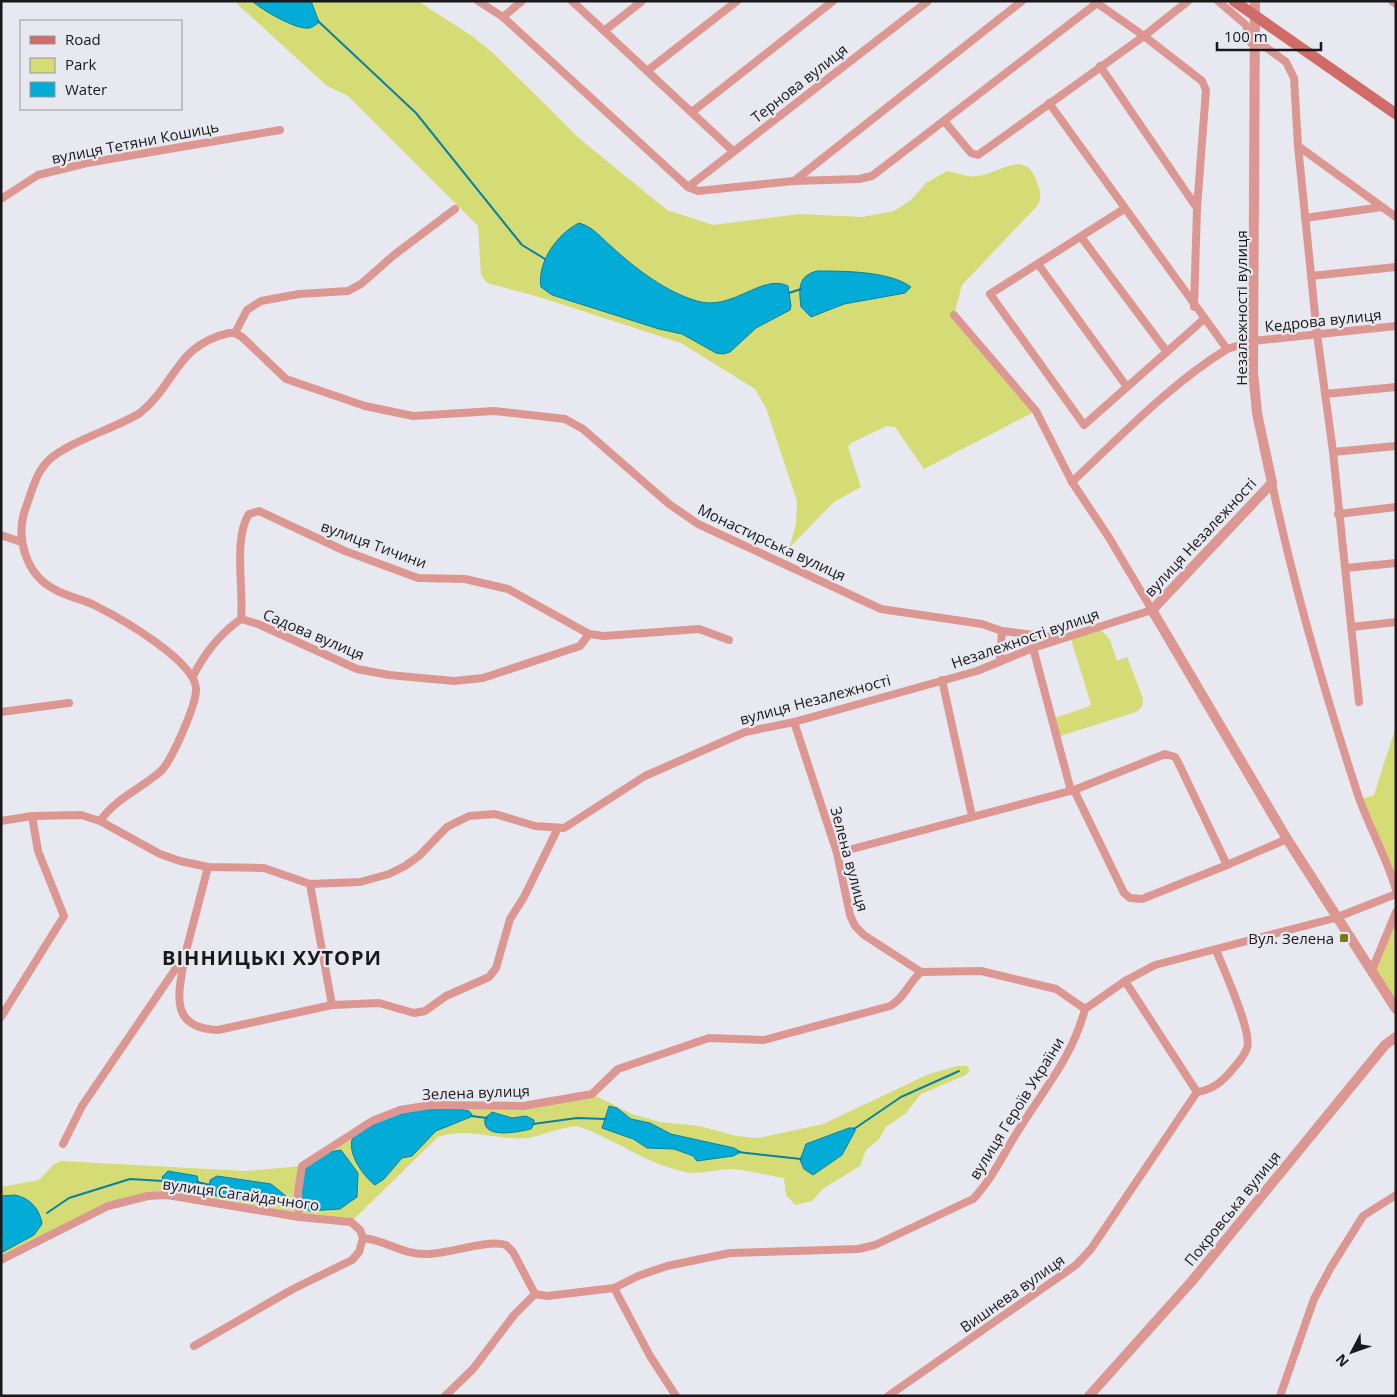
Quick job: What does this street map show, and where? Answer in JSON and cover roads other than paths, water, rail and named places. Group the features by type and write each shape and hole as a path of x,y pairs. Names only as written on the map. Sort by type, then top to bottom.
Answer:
{"main road":[{"path":"1234,1 1396,114"}],"street":[{"path":"478,1 503,17 688,187 704,191 794,181 859,179 872,176 945,122 1095,2 1144,36 1202,81 1206,90 1197,208 1194,306"},
{"path":"503,17 522,1"},
{"path":"572,1 734,151"},
{"path":"604,31 642,1"},
{"path":"647,71 737,1"},
{"path":"692,112 833,1"},
{"name":"Тернова вулиця","path":"688,187 928,1"},
{"path":"794,181 1022,1"},
{"path":"945,122 971,153 978,155 1144,36 1188,1"},
{"name":"Незалежності вулиця","path":"1,821 32,816 72,815 100,821 160,854 208,866 264,868 310,884 350,884 396,872 419,856 447,827 469,816 495,814 535,826 558,828 577,821 653,772 745,732 794,722 977,671 1033,648 1152,610 1272,483 1256,405 1253,341 1256,60 1252,60 1248,28 1218,1"},
{"path":"1255,1 1256,60"},
{"path":"1392,1 1396,4"},
{"path":"1256,40 1281,59 1292,72 1317,334 1333,452 1359,702"},
{"path":"1100,66 1197,208"},
{"path":"1049,103 1203,320 1227,349"},
{"name":"вулиця Тетяни Кошиць","path":"1,199 38,175 87,163 280,130"},
{"path":"1298,146 1396,216"},
{"path":"1305,218 1382,207"},
{"path":"100,821 116,803 162,770 176,750 196,691 193,676 180,660 112,614 86,601 54,590 32,569 21,542 23,515 39,474 48,460 62,451 140,413 150,405 190,352 220,336 234,333 247,310 261,301 299,294 348,291 455,209"},
{"path":"1124,210 990,294 1084,425 1203,320"},
{"path":"1081,237 1167,352"},
{"path":"1038,264 1127,386"},
{"path":"1311,276 1396,267"},
{"path":"954,315 1036,411 1072,482 1108,536 1335,918 1372,970 1396,1009"},
{"name":"Кедрова вулиця","path":"1072,482 1146,413 1206,362 1227,349 1253,341 1396,326"},
{"name":"Монастирська вулиця","path":"234,333 242,336 286,379 365,406 413,416 494,411 565,419 590,435 669,504 708,529 784,562 881,609 982,624 1002,631 1062,638"},
{"path":"1325,394 1396,387"},
{"path":"1333,452 1396,446"},
{"path":"1272,483 1287,556 1308,631 1360,800 1396,890"},
{"path":"1338,514 1396,507"},
{"name":"вулиця Тичини","path":"241,620 243,601 240,557 244,521 249,514 259,512 345,551 418,578 465,579 508,589 589,634"},
{"path":"1,535 21,542"},
{"path":"1346,568 1396,563"},
{"name":"Садова вулиця","path":"193,676 204,654 219,637 241,620 258,624 357,668 389,675 454,681 483,678 580,646 589,634"},
{"path":"1352,626 1396,622"},
{"path":"589,634 604,636 699,629 729,640"},
{"path":"1000,661 1002,631"},
{"path":"1033,648 1073,791 1124,893 1130,898 1142,899 1287,839"},
{"path":"942,680 972,816"},
{"path":"1,712 70,703"},
{"name":"Зелена вулиця","path":"299,1217 298,1192 302,1166 354,1131 389,1113 431,1105 523,1106 592,1094 618,1069 708,1038 764,1040 896,1003 921,972 864,935 855,926 837,852 794,722"},
{"path":"837,852 1073,791 1159,756 1170,754 1178,762 1227,865"},
{"path":"1,1017 64,916 38,851 32,816"},
{"path":"208,866 185,955 178,997 180,1008 188,1023 202,1030 218,1030 332,1005 379,1003 414,1013 425,1011 446,996 489,977 496,968 510,919 524,897 558,828"},
{"path":"310,884 332,1005"},
{"path":"921,972 981,971 1056,988 1085,1009 1125,981 1155,966 1335,918 1396,894"},
{"path":"1372,970 1396,912"},
{"path":"1125,981 1197,1092 1211,1089 1227,1076 1240,1061 1248,1043 1245,1026 1216,950"},
{"path":"63,1144 82,1106 185,955"},
{"name":"вулиця Героїв України","path":"535,1294 548,1296 614,1288 638,1276 667,1266 730,1253 858,1250 875,1245 973,1200 984,1188 1021,1126 1067,1058 1078,1034 1085,1009"},
{"name":"Покровська вулиця","path":"1089,1396 1182,1292 1385,1045 1396,1036"},
{"name":"Вишнева вулиця","path":"888,1396 1076,1265 1091,1249 1197,1092"},
{"path":"1280,1396 1314,1299 1331,1267 1363,1216 1396,1194"},
{"name":"вулиця Сагайдачного","path":"1,1260 96,1211 148,1196 167,1195 299,1217 351,1222 360,1230 363,1238 425,1255 488,1244 506,1245 513,1252 535,1294"},
{"path":"194,1346 293,1289 352,1260 359,1252 363,1238"},
{"path":"614,1288 650,1356 676,1396"},
{"path":"444,1396 473,1369 514,1315 535,1294"}],"water":[{"path":"252,1 311,1 319,22 309,28 296,26 271,14"},
{"path":"579,223 593,230 631,264 652,279 685,297 710,303 734,298 768,284 778,283 788,286 790,310 756,328 730,352 723,354 716,353 682,334 659,329 552,295 541,287 542,268 545,259 556,241"},
{"path":"817,271 879,275 902,282 911,287 905,293 844,304 811,317 801,307 800,289 806,276"},
{"path":"609,1106 617,1108 631,1119 650,1123 671,1134 734,1148 741,1152 733,1156 697,1161 693,1156 674,1149 647,1148 633,1139 602,1128"},
{"path":"459,1109 469,1111 473,1116 436,1131 412,1156 402,1158 384,1179 375,1185 361,1170 352,1150 351,1143 353,1137 389,1116 422,1110"},
{"path":"492,1112 512,1118 526,1116 534,1120 534,1124 531,1129 510,1133 494,1132 485,1125 485,1118"},
{"path":"849,1128 855,1128 855,1131 842,1155 813,1175 804,1169 800,1160 806,1144"},
{"path":"341,1150 358,1173 357,1197 340,1209 309,1211 302,1202 304,1173 313,1160 329,1152"},
{"path":"168,1171 197,1176 199,1185 195,1188 164,1183 162,1177"},
{"path":"217,1176 271,1184 286,1196 282,1202 273,1204 216,1196 209,1189 210,1180"},
{"path":"15,1195 30,1202 37,1209 42,1224 34,1235 1,1253 1,1196"}],"waterway":[{"path":"318,21 416,113 522,245 545,259"},
{"path":"789,293 801,289"},
{"path":"854,1129 901,1097 959,1071"},
{"path":"471,1116 487,1118"},
{"path":"533,1124 577,1118 606,1119"},
{"path":"738,1152 801,1159"},
{"path":"47,1213 69,1198 130,1179 163,1181"},
{"path":"197,1182 210,1185"}],"place":[{"name":"Вул. Зелена","path":"1344,938"}],"district":[{"name":"ВІННИЦЬКІ ХУТОРИ","path":"272,957"}]}
